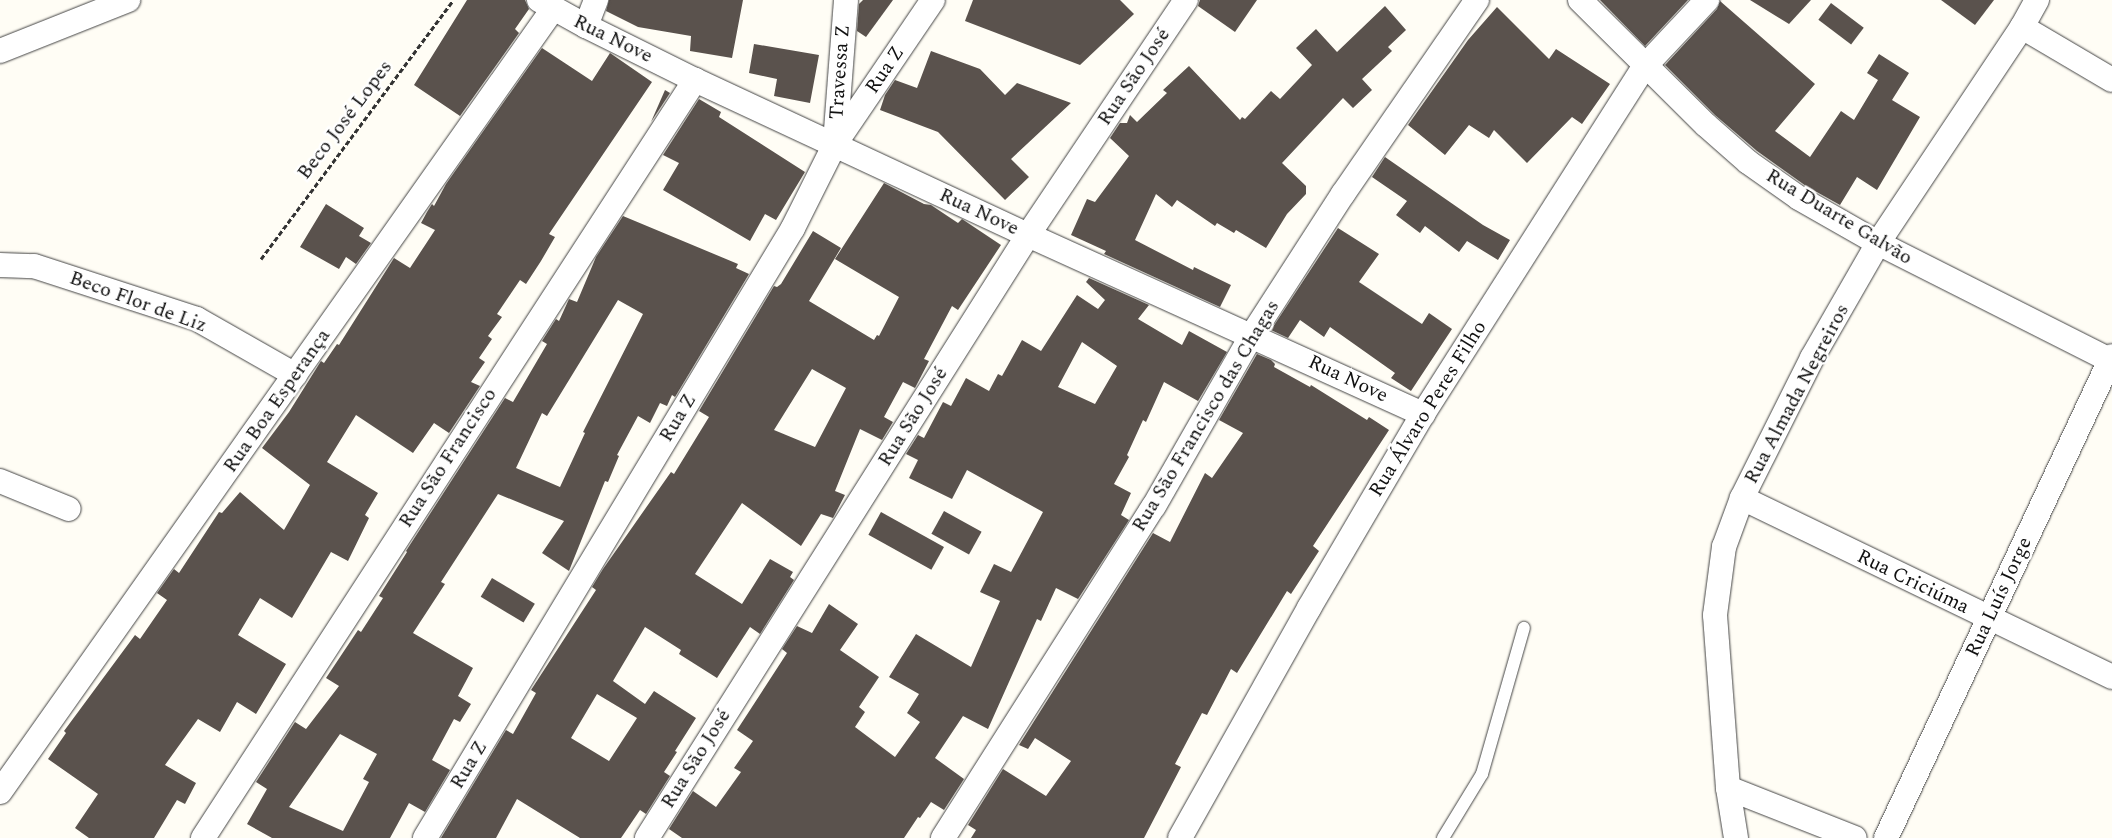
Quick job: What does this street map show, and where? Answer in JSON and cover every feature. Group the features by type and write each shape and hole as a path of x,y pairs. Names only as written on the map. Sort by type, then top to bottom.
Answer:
{"street":[{"path":"0,51 128,0"},
{"path":"586,26 596,0"},
{"name":"Travessa Z","path":"835,144 846,0"},
{"name":"Rua Z","path":"425,838 793,228 835,144 934,0"},
{"name":"Rua São José","path":"647,838 1028,235 1186,0"},
{"name":"Rua São Francisco das Chagas","path":"943,838 1154,506 1252,335 1343,194 1477,0"},
{"name":"Rua Duarte Galvão","path":"1580,0 1706,126 1748,162 1799,198 1878,243 2111,359"},
{"name":"Rua Álvaro Peres Filho","path":"1180,838 1309,608 1423,414 1645,66 1707,0"},
{"name":"Rua Almada Negreiros","path":"1736,838 1728,788 1715,615 1724,548 1742,498 1812,358 1878,243 2022,27 2037,0"},
{"name":"Rua Nove","path":"546,4 695,80 1028,235 1423,414"},
{"name":"Rua Boa Esperança","path":"0,792 295,375 546,4"},
{"path":"2022,27 2112,80"},
{"name":"Rua São Francisco","path":"203,838 695,80"},
{"name":"Beco Flor de Liz","path":"0,265 34,266 197,319 295,375"},
{"name":"Rua Luís Jorge","path":"1886,838 2111,359"},
{"path":"0,481 69,509"},
{"name":"Rua Criciúma","path":"1742,498 1988,619 2112,677"},
{"path":"1728,788 1855,838"}],"lane":[{"path":"1443,838 1482,774 1524,628"}],"path":[{"name":"Beco José Lopes","path":"261,259 453,0"}],"building":[{"path":"467,0 525,0 529,9 515,29 519,33 460,116 414,85"},
{"path":"609,0 743,0 732,58 690,51 691,36 638,27 606,11"},
{"path":"863,0 893,0 866,37 857,31 859,4"},
{"path":"973,0 1120,0 1134,14 1080,65 965,21"},
{"path":"1200,0 1257,0 1235,32 1198,6"},
{"path":"1600,0 1688,0 1645,46"},
{"path":"1750,0 1811,0 1789,24"},
{"path":"1941,0 1994,0 1975,25"},
{"path":"1720,1 1815,84 1775,131 1810,157 1841,111 1854,120 1878,80 1867,73 1879,54 1909,73 1892,100 1920,117 1877,190 1857,177 1840,205 1806,186 1757,151 1715,115 1665,65 1717,9"},
{"path":"1831,3 1864,28 1851,44 1818,20"},
{"path":"1385,6 1406,30 1388,47 1392,51 1362,79 1372,90 1353,108 1343,98 1282,163 1306,186 1306,194 1287,214 1266,248 1236,230 1234,233 1217,223 1215,226 1177,200 1172,207 1156,194 1135,240 1193,270 1194,267 1231,285 1220,307 1104,254 1106,251 1071,235 1087,199 1095,202 1129,156 1110,138 1120,123 1127,123 1130,115 1137,122 1167,93 1163,90 1189,66 1240,120 1242,117 1245,119 1271,91 1280,99 1312,65 1296,48 1316,29 1337,52"},
{"path":"1497,7 1549,59 1556,49 1610,84 1582,124 1572,117 1527,163 1494,130 1489,138 1469,125 1445,155 1408,125 1468,40"},
{"path":"754,44 819,55 810,103 774,96 777,79 749,73"},
{"path":"542,48 592,81 610,53 652,82 549,234 555,237 526,284 520,280 497,314 502,317 488,336 492,339 479,358 485,362 471,382 480,386 449,433 434,423 413,453 356,415 327,462 378,493 365,515 369,518 348,561 331,552 292,618 260,598 238,635 286,664 256,714 237,702 220,732 198,719 165,765 196,783 185,804 177,800 154,838 89,838 75,828 98,794 48,759 66,733 64,731 135,635 140,639 167,600 157,593 174,569 179,573 219,512 222,513 240,492 284,530 310,485 262,448 289,412 321,361 324,363 337,344 339,345 394,258 410,268 435,230 421,223 427,212 432,204 434,206 446,184"},
{"path":"931,51 980,69 1005,95 1017,83 1071,103 1011,159 1029,177 1005,200 938,132 880,110 885,95 895,80 917,88"},
{"path":"665,90 670,93 651,122"},
{"path":"699,99 721,112 719,117 805,172 776,220 765,214 750,241 663,190 679,163 663,155"},
{"path":"1385,157 1483,225 1510,240 1498,260 1467,241 1459,252 1425,226 1420,233 1396,215 1407,201 1372,177"},
{"path":"884,183 924,204 931,205 958,223 962,219 1001,245 958,310 952,306 924,359 929,361 915,388 903,382 884,417 893,422 882,440 860,429 835,491 845,495 833,518 821,514 801,546 742,503 695,574 742,604 770,559 793,572 790,577 794,580 760,634 750,627 717,678 679,654 681,650 645,627 613,681 645,704 654,691 696,718 664,772 670,776 646,814 640,810 621,838 580,838 517,799 496,838 441,838 506,730 513,734 536,693 531,690 596,590 592,587 603,569 671,472 674,474 709,417 699,411 774,286 777,287 781,284 813,231 841,248 809,301 874,340 877,335 879,336 899,297 835,259","holes":["812,369 846,388 815,447 774,430","597,694 637,718 609,761 571,738"]},
{"path":"326,204 364,228 359,236 371,243 356,264 346,257 339,269 300,247"},
{"path":"623,216 738,264 736,268 749,274 675,397 672,395 667,406 660,403 650,423 638,416 617,455 619,456 608,482 605,481 569,571 542,553 564,521 498,494 441,582 445,584 413,633 473,668 458,696 471,704 460,722 454,719 432,760 450,770 425,812 409,803 390,838 272,838 247,824 267,789 256,782 295,722 306,729 339,686 326,678 358,630 361,632 383,598 379,596 406,551 505,398 513,402 547,344 542,341 556,319 559,321 569,299 577,302 596,257","holes":["618,300 643,314 583,432 585,433 560,487 516,468 542,413 547,416","340,734 377,754 363,779 369,782 343,831 289,807"]},
{"path":"1338,228 1379,254 1359,282 1422,324 1429,313 1452,329 1411,391 1391,378 1395,373 1330,327 1324,337 1300,320 1288,338 1271,330"},
{"path":"1089,278 1149,305 1138,319 1182,345 1189,331 1227,352 1198,401 1164,382 1146,422 1143,420 1127,455 1129,457 1114,484 1131,493 1121,515 1129,520 1078,599 1056,588 1041,621 1037,619 988,729 963,716 935,758 964,779 944,810 931,802 904,838 682,838 669,829 693,791 716,807 741,772 734,768 753,741 737,730 787,653 782,649 797,626 812,633 829,604 858,624 840,650 879,677 859,707 865,712 855,727 895,757 920,722 907,713 919,694 889,677 916,634 971,667 1000,601 980,592 994,564 1011,572 1043,512 967,470 952,499 909,478 918,460 906,454 918,435 924,438 943,402 951,406 966,378 989,391 998,374 1002,376 1022,340 1041,351 1077,295 1098,309 1105,300 1086,282","holes":["1082,342 1117,366 1095,404 1058,387"]},
{"path":"1257,354 1271,360 1275,364 1274,367 1310,387 1311,385 1367,420 1369,417 1389,430 1313,546 1319,551 1291,594 1287,591 1237,673 1231,669 1207,715 1202,713 1175,764 1181,767 1144,838 971,838 976,830 968,825 1003,769 1046,796 1071,761 1035,738 1028,749 1019,745 1153,533 1170,542 1205,473 1212,478 1243,433 1219,420"},
{"path":"944,511 982,532 969,555 931,534"},
{"path":"881,512 944,547 931,570 868,535"},
{"path":"492,578 535,604 524,623 481,597"}]}
